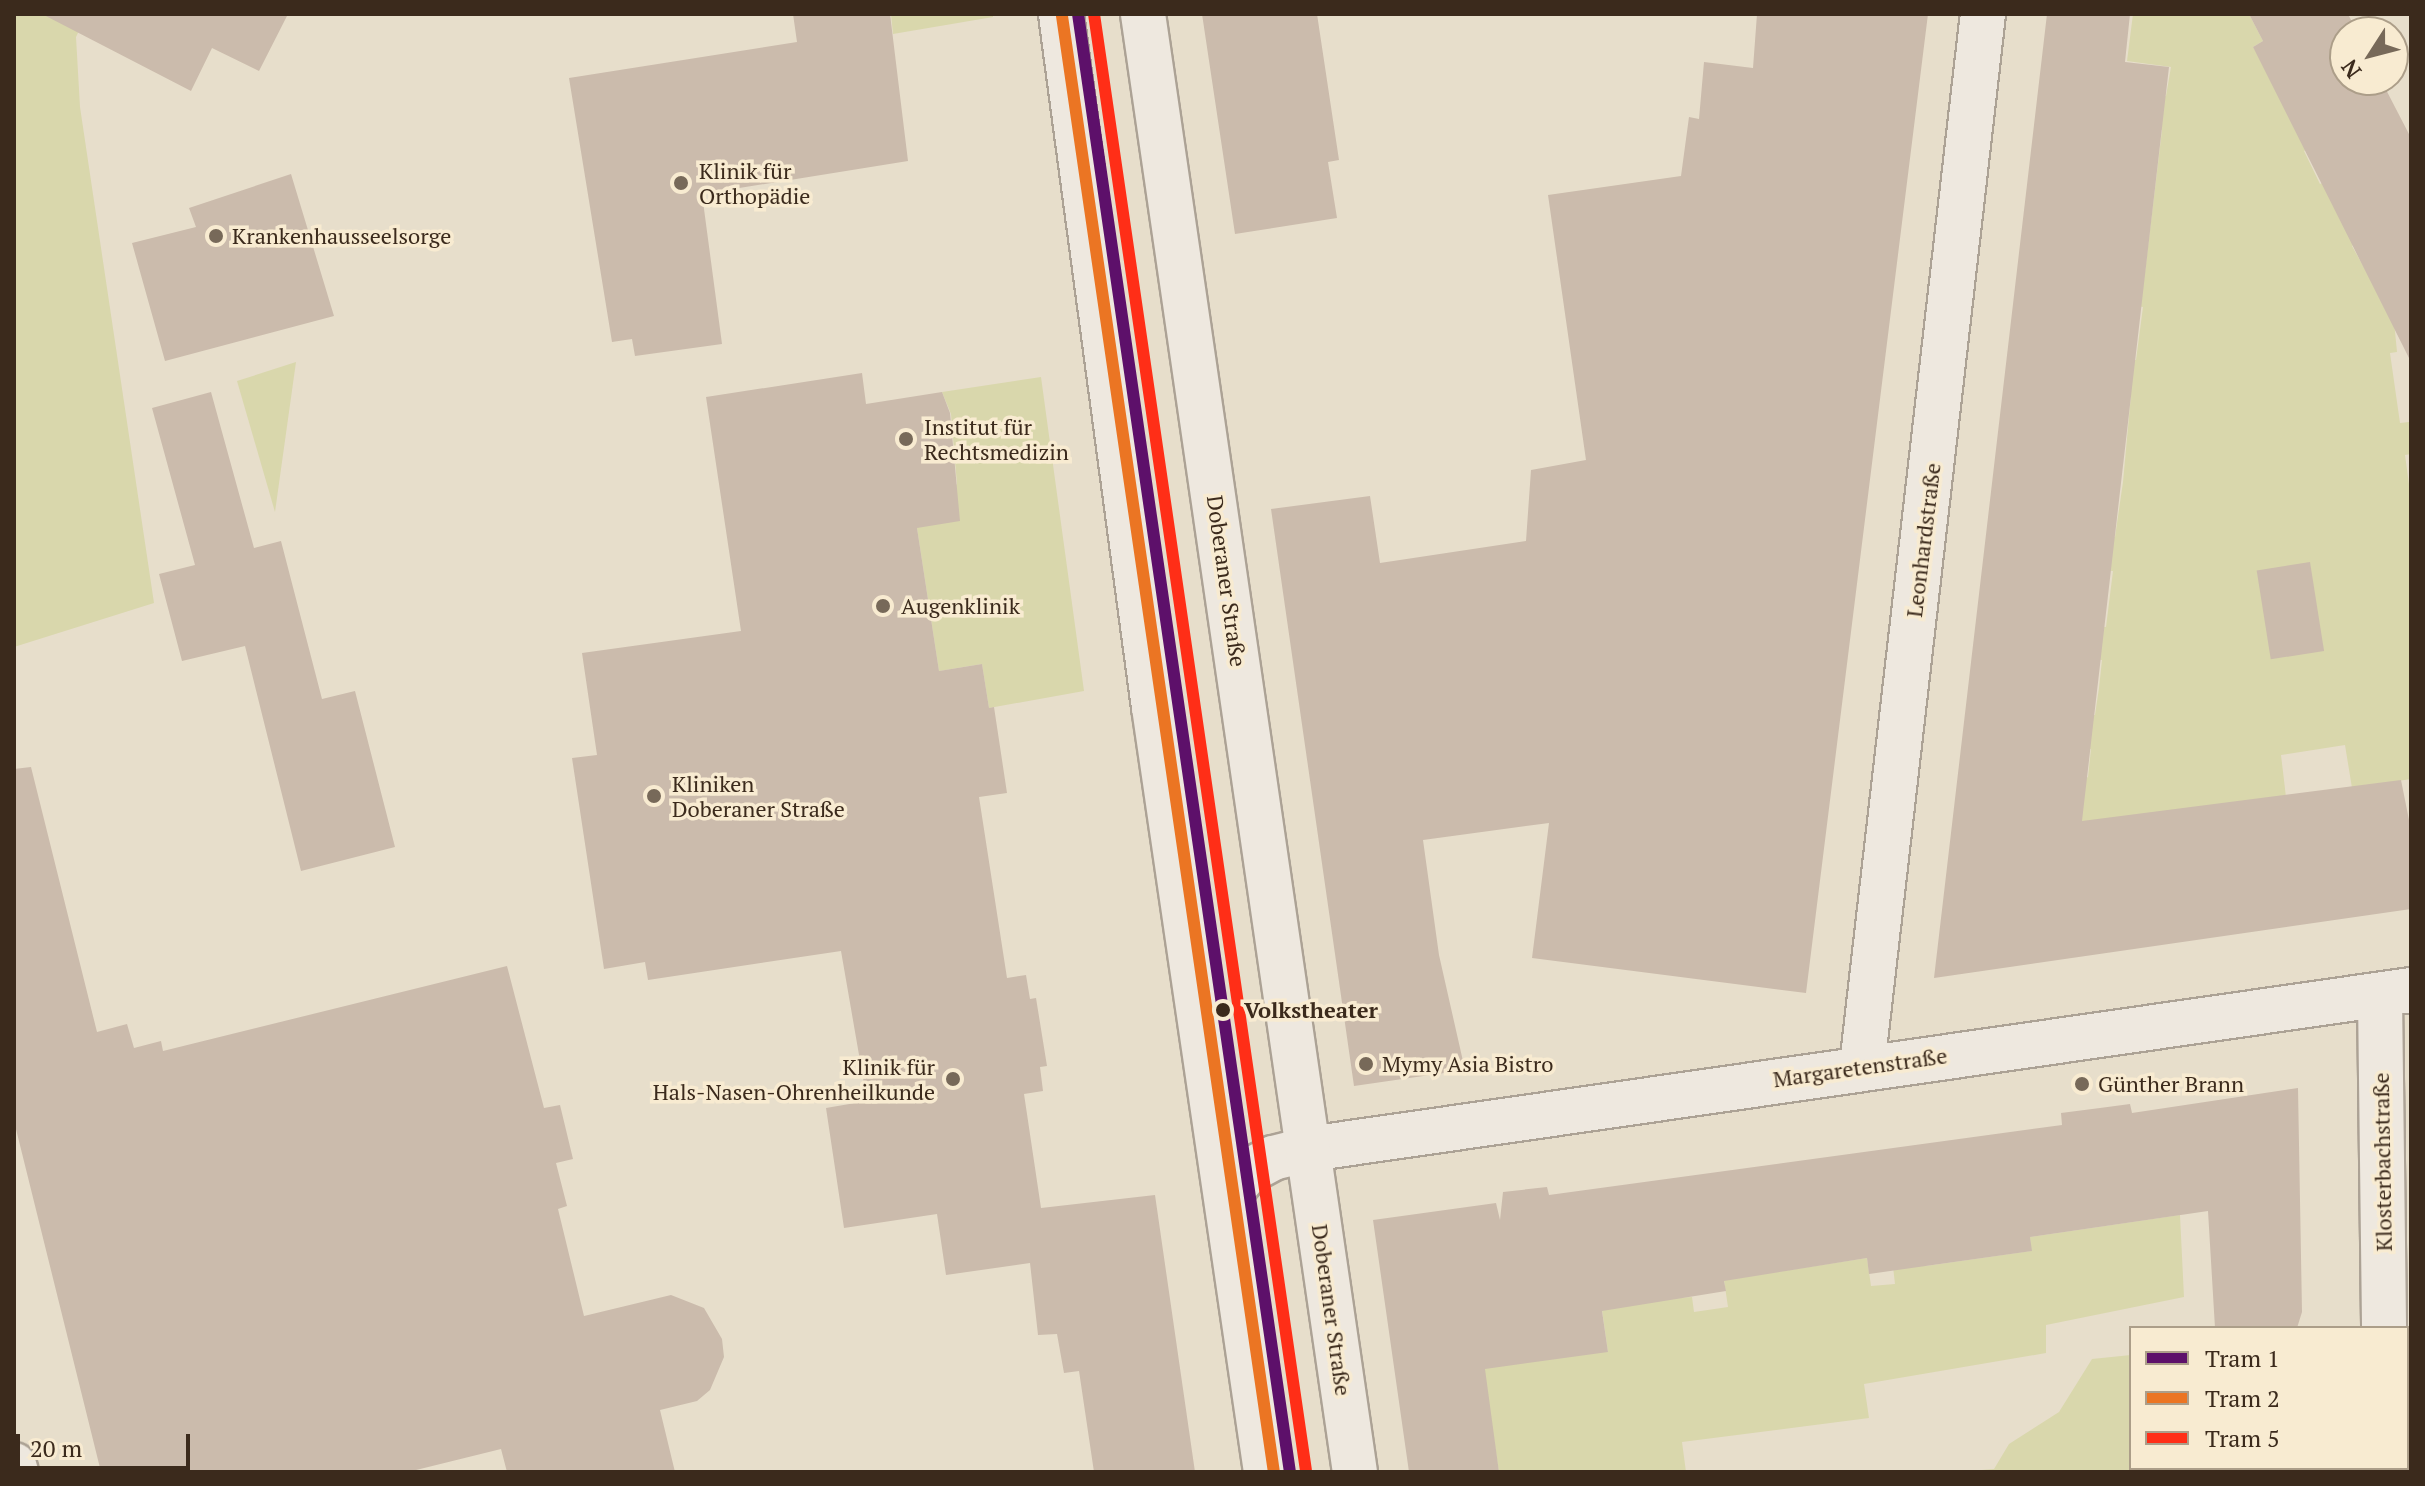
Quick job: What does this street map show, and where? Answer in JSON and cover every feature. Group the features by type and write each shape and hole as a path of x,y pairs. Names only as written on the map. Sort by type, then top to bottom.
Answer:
{"street":[{"path":"1061,14 1156,722 1266,1472"},
{"name":"Doberaner Straße","path":"1143,14 1355,1472"},
{"name":"Leonhardstraße","path":"1862,1066 1983,14"},
{"name":"Margaretenstraße","path":"1309,1149 1862,1066 2396,993"},
{"name":"Klosterbachstraße","path":"2384,1326 2396,993"},
{"path":"1227,1196 1247,1172 1273,1158 1309,1149"},
{"path":"14,1465 16,1472"}],"shaded area":[{"path":"14,14 87,14 76,37 80,107 154,603 14,647"},
{"path":"891,14 993,14 993,17 893,34"},
{"path":"2133,14 2249,14 2263,41 2253,47 2315,144 2304,151 2320,184 2332,179 2357,242 2352,246 2394,321 2397,352 2390,353 2400,423 2409,422 2411,440 2411,454 2405,455 2411,499 2411,779 2352,788 2345,745 2281,755 2286,797 2179,861 1989,827 2088,777 2091,749 2042,743 2046,709 2095,715 2099,688 2102,660 2054,654 2058,621 2106,627 2113,571 2063,567 2067,531 2115,537 2123,482 2131,395 2088,354 2136,360 2143,307 2093,300 2145,272 2162,130 2114,122 2120,92 2166,96 2171,67 2127,61"},
{"path":"296,362 275,512 237,381"},
{"path":"1041,377 1084,691 989,708 982,664 939,671 917,528 957,484 951,414 942,392"},
{"path":"2180,1215 2184,1297 2046,1325 2046,1353 1864,1384 1869,1418 1682,1442 1686,1472 1499,1472 1479,1343 1608,1352 1601,1303 1692,1297 1694,1312 1728,1307 1724,1280 1867,1258 1871,1286 1895,1284 1889,1232 1926,1266 2031,1251 2030,1237"},
{"path":"2129,1355 2129,1470 2196,1470 2195,1472 1957,1472 1994,1469 2009,1444 2059,1412 2092,1359"}],"building":[{"path":"42,14 288,14 259,71 212,48 191,91"},
{"name":"Klinik für Orthopädie","path":"793,14 890,14 908,161 702,194 722,344 635,356 632,339 612,342 569,78 797,42"},
{"path":"1202,14 1317,14 1339,160 1328,162 1337,218 1235,234"},
{"path":"1757,14 1928,14 1806,993 1532,958 1549,823 1423,840 1439,955 1465,1070 1354,1086 1271,509 1370,496 1380,563 1526,541 1531,470 1586,460 1548,195 1681,176 1689,117 1699,119 1704,62 1753,68"},
{"path":"2047,14 2130,14 2125,62 2169,67 2082,821 2401,780 2411,830 2411,909 1934,978"},
{"path":"2249,14 2348,14 2329,16 2329,96 2389,96 2411,138 2411,362 2253,47 2263,41"},
{"path":"291,174 334,316 165,361 132,243 196,227 189,208"},
{"path":"862,373 866,404 942,392 950,413 960,521 917,528 939,671 982,664 989,708 994,707 1007,793 979,797 1007,978 1026,975 1030,999 1036,998 1047,1066 1040,1067 1043,1091 1024,1094 1041,1208 1155,1195 1195,1472 1094,1472 1079,1371 1064,1373 1057,1334 1038,1335 1030,1263 946,1275 937,1214 844,1228 826,1108 867,1101 841,951 648,980 645,962 604,969 572,758 597,755 582,653 741,631 706,397"},
{"path":"211,392 254,548 281,541 322,699 355,691 395,847 301,871 245,646 182,661 159,574 195,565 152,408"},
{"path":"2310,562 2324,651 2271,659 2257,570"},
{"path":"31,767 97,1032 127,1024 134,1048 161,1041 163,1051 507,966 544,1108 560,1105 573,1159 556,1163 567,1206 558,1209 584,1316 671,1295 704,1308 722,1339 724,1357 710,1390 697,1401 660,1410 675,1472 507,1472 501,1449 408,1472 101,1472 14,1121 14,769"},
{"path":"2298,1088 2302,1312 2298,1326 2215,1326 2208,1211 2030,1237 2032,1251 1869,1274 1867,1258 1724,1281 1726,1291 1602,1311 1608,1352 1485,1369 1499,1472 1409,1472 1373,1220 1496,1203 1500,1220 1503,1192 1547,1187 1549,1195 2062,1125 2061,1113 2130,1104 2132,1113"}],"tram line":[{"name":"1","path":"1078,14 1290,1472"},
{"name":"5","path":"1094,14 1306,1470"},
{"name":"2","path":"1062,16 1274,1472"}],"place":[{"name":"Klinik für Orthopädie","path":"681,183"},
{"name":"Krankenhausseelsorge","path":"216,236"},
{"name":"Institut für Rechtsmedizin","path":"906,439"},
{"name":"Augenklinik","path":"883,606"},
{"name":"Kliniken Doberaner Straße","path":"654,796"},
{"name":"Volkstheater","path":"1223,1010"},
{"name":"Mymy Asia Bistro","path":"1366,1064"},
{"name":"Klinik für Hals-Nasen-Ohrenheilkunde","path":"953,1079"},
{"name":"Günther Brann","path":"2082,1084"}]}
